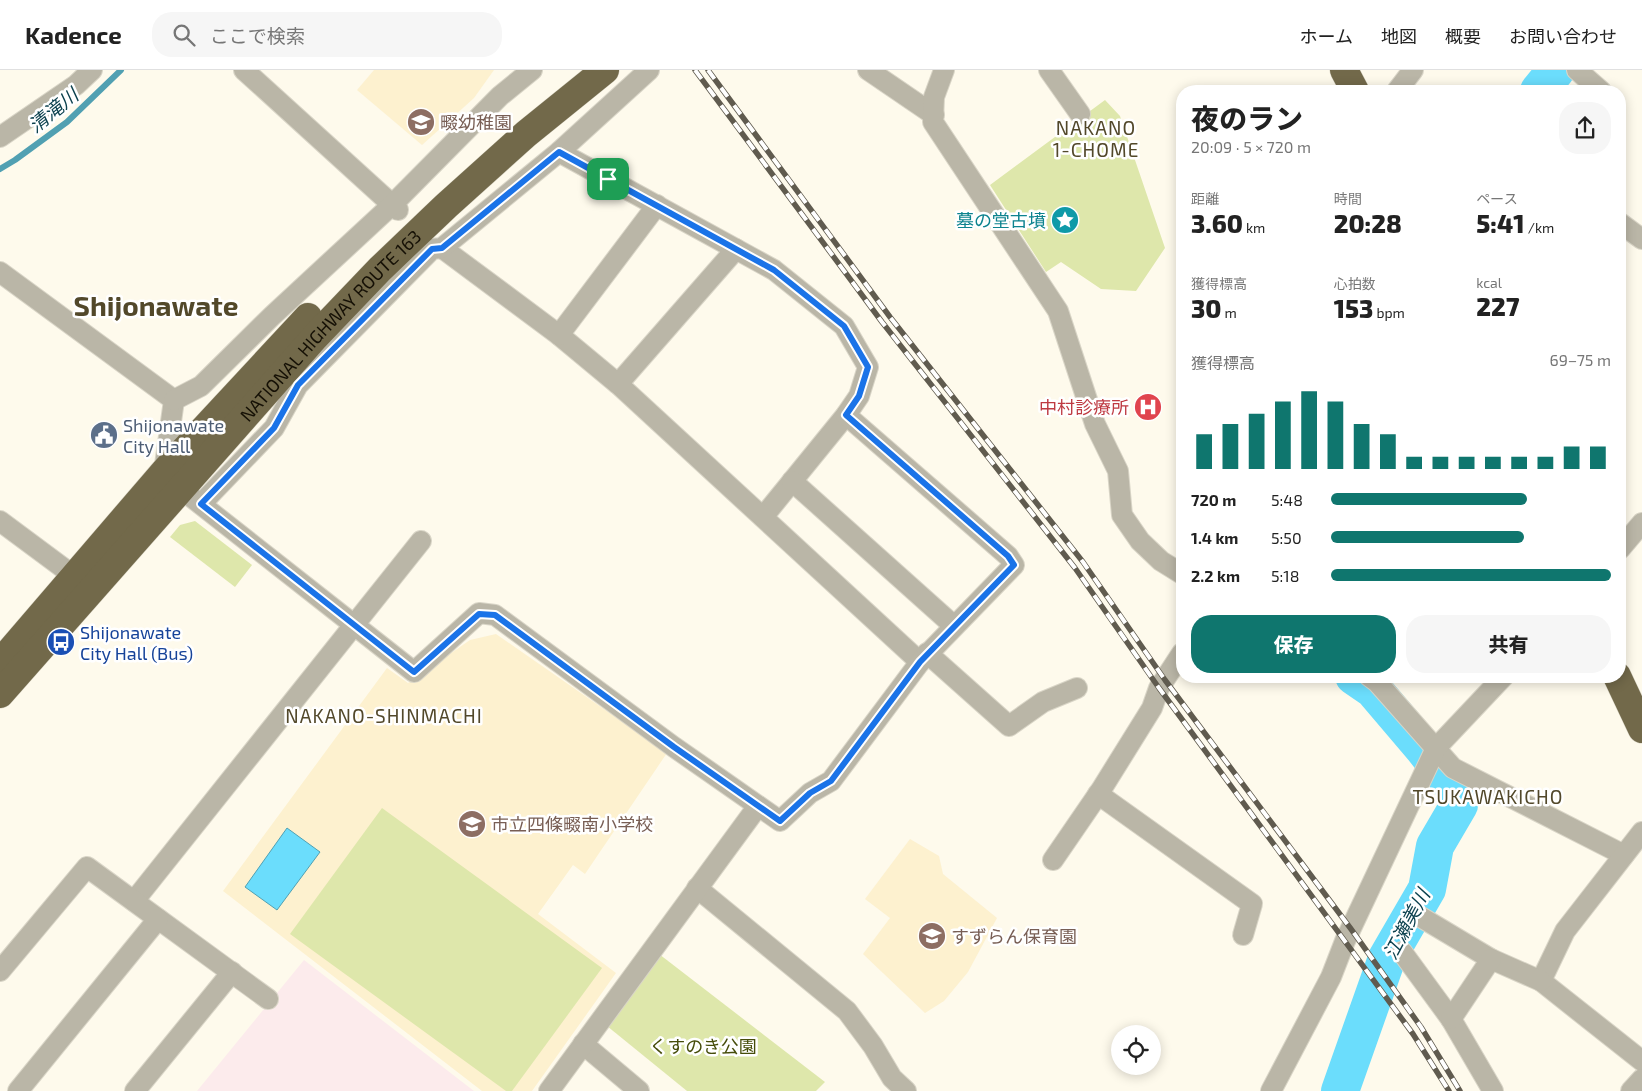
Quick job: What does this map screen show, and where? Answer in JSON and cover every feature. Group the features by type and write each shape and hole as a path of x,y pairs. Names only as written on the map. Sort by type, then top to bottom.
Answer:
{"highway":[{"name":"NATIONAL HIGHWAY ROUTE 163","path":"0,663 74,576 182,488 303,322 430,197 519,117 576,70"},
{"name":"NATIONAL HIGHWAY ROUTE 163","path":"0,694 315,336 380,268 526,134 604,70"},
{"path":"1344,70 1352,85"},
{"path":"1620,683 1642,728"}],"street":[{"path":"0,137 76,85 92,70"},
{"path":"244,70 395,207"},
{"path":"174,400 201,386 272,316 395,207 500,96 532,70"},
{"path":"182,488 274,428 298,385 434,246 559,152 649,70"},
{"path":"868,70 934,115"},
{"path":"944,70 934,98 933,122 1058,311 1095,424 1118,470 1122,515 1140,541 1161,561 1176,570"},
{"path":"1049,70 1080,114"},
{"path":"1402,85 1413,70"},
{"path":"1577,70 1594,85"},
{"path":"559,152 774,270 844,326 868,367 859,396 846,415 762,517"},
{"path":"559,335 657,205"},
{"path":"1626,227 1642,240"},
{"path":"434,246 559,335 618,384 762,517 924,658 1009,726 1042,702 1077,688"},
{"path":"618,384 736,249"},
{"path":"0,272 174,400 182,488 414,672 479,614 495,615 674,747 780,821 810,793 831,781 924,658 1014,565 1008,556 846,415"},
{"path":"792,481 954,626"},
{"path":"0,521 74,576"},
{"path":"1626,542 1642,523"},
{"path":"134,901 422,541"},
{"path":"1053,860 1098,794 1152,708 1159,688 1176,662"},
{"path":"1378,683 1453,768 1624,855"},
{"path":"1271,1091 1331,976 1345,941 1436,748 1497,683"},
{"path":"1098,794 1252,904 1242,935"},
{"path":"549,1091 758,806"},
{"path":"1541,981 1565,931 1642,832"},
{"path":"0,971 87,867 268,998"},
{"path":"698,888 847,1010 873,1046 892,1078 906,1091"},
{"path":"1419,916 1491,960 1541,981 1642,1061"},
{"path":"18,1091 158,918"},
{"path":"1402,952 1451,1019 1493,1091"},
{"path":"1451,1019 1491,960"},
{"path":"135,1091 232,972"},
{"path":"583,1044 639,1091"},
{"path":"1631,1091 1642,1079"}],"shaded area":[{"name":"畷幼稚園","path":"374,70 494,70 474,98 422,145 357,90"},
{"path":"496,634 667,753 585,874 573,865 538,914 616,973 532,1091 482,1091 223,891 387,668 408,683 470,640"},
{"name":"すずらん保育園","path":"910,839 939,856 943,874 997,918 968,972 944,1001 925,1013 863,954 890,918 865,899"},
{"path":"304,960 474,1091 197,1091"}],"green space":[{"path":"1105,100 1120,116 1165,248 1136,291 1101,289 1061,262 1046,272 990,185"},
{"path":"195,521 252,565 235,587 170,537 180,525"},
{"path":"382,808 602,968 512,1091 506,1091 290,934"},
{"name":"くすのき公園","path":"659,954 825,1082 816,1091 687,1091 607,1026"}],"water":[{"path":"287,828 320,852 277,910 245,887"}],"waterway":[{"name":"清滝川","path":"0,169 67,122 121,70"},
{"name":"江瀬美川","path":"1544,85 1556,70"},
{"name":"江瀬美川","path":"1340,1091 1387,958 1427,889 1435,846 1459,805 1453,786 1373,689 1364,683"}],"railway":[{"path":"695,70 882,322 1075,568 1159,688 1413,1034 1449,1091"},
{"path":"708,70 890,317 1083,562 1165,680 1351,929 1421,1027 1460,1091"}],"place":[{"name":"畷幼稚園","path":"421,122"},
{"name":"墓の堂古墳","path":"1065,220"},
{"name":"中村診療所","path":"1148,407"},
{"name":"Shijonawate City Hall","path":"104,435"},
{"name":"Shijonawate City Hall (Bus)","path":"61,642"},
{"name":"市立四條畷南小学校","path":"472,824"},
{"name":"すずらん保育園","path":"932,936"}],"district":[{"name":"NAKANO 1-CHOME","path":"1096,138"},
{"name":"Shijonawate","path":"156,305"},
{"name":"NAKANO-SHINMACHI","path":"384,715"},
{"name":"TSUKAWAKICHO","path":"1488,796"}],"route":[{"path":"559,152 608,179 774,270 844,326 868,367 859,396 846,415 1008,556 1014,565 927,653 831,781 810,793 780,821 674,747 495,615 479,614 414,672 201,504 274,428 298,385 432,249 442,248 559,152"}]}
